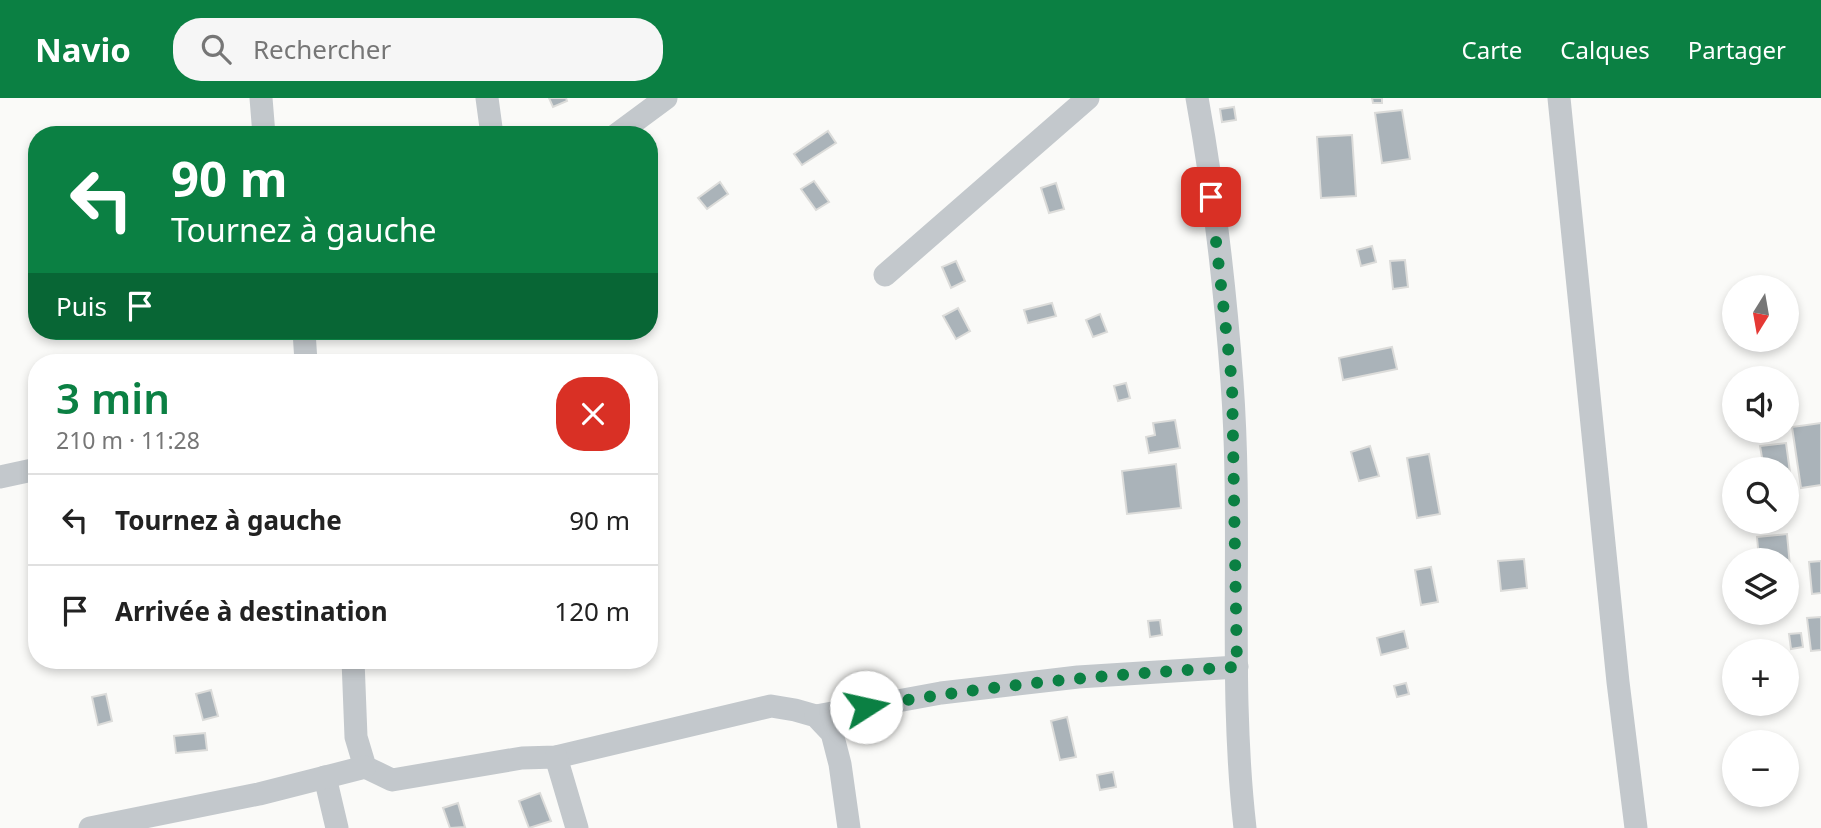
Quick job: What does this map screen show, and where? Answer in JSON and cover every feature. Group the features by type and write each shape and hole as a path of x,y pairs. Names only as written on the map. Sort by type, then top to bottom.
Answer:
{"street":[{"path":"261,98 263,126"},
{"path":"487,98 491,126"},
{"path":"628,126 666,98"},
{"path":"885,275 1088,98"},
{"path":"1197,98 1205,144 1232,383 1236,722 1245,828"},
{"path":"1559,98 1618,682 1636,828"},
{"path":"0,477 28,472"},
{"path":"90,828 259,794 365,767 392,780 522,758 556,757 771,706 816,716 941,693 1077,677 1237,667"},
{"path":"353,669 356,737 365,767"},
{"path":"816,716 832,733 840,764 849,828"},
{"path":"556,757 577,828"},
{"path":"325,777 337,828"}],"building":[{"path":"549,98 566,98 567,101 553,107"},
{"path":"1372,98 1382,98 1382,103 1373,103"},
{"path":"1234,107 1236,120 1222,122 1220,109"},
{"path":"1402,110 1410,159 1382,163 1375,113"},
{"path":"828,131 836,143 802,165 794,154"},
{"path":"1352,135 1356,196 1321,198 1317,137"},
{"path":"814,181 829,202 816,210 801,189"},
{"path":"720,182 728,194 707,209 698,198"},
{"path":"1056,183 1064,209 1049,213 1041,188"},
{"path":"1372,246 1376,262 1361,266 1357,250"},
{"path":"1405,260 1408,287 1393,289 1390,261"},
{"path":"956,261 965,281 951,288 942,267"},
{"path":"1052,303 1056,316 1028,323 1024,310"},
{"path":"958,308 970,331 956,339 943,316"},
{"path":"1100,314 1107,332 1093,337 1086,320"},
{"path":"1392,347 1397,369 1343,380 1339,358"},
{"path":"1126,383 1130,398 1118,401 1114,386"},
{"path":"1175,420 1180,448 1149,453 1146,437 1155,435 1153,423"},
{"path":"1821,423 1821,485 1801,488 1799,457 1796,457 1794,443 1799,443 1799,426"},
{"path":"1786,443 1788,457 1762,457 1760,446"},
{"path":"1370,446 1379,476 1359,481 1351,452"},
{"path":"1429,454 1440,514 1417,518 1407,458"},
{"path":"1176,464 1181,508 1127,514 1122,471"},
{"path":"1787,534 1788,548 1758,548 1757,537"},
{"path":"1524,559 1527,588 1501,591 1498,561"},
{"path":"1821,561 1821,593 1812,594 1809,562"},
{"path":"1431,567 1438,602 1421,605 1415,570"},
{"path":"1821,617 1821,650 1811,651 1807,618"},
{"path":"1160,620 1162,635 1150,637 1148,621"},
{"path":"1404,631 1408,648 1381,655 1377,638"},
{"path":"1801,633 1803,647 1799,648 1799,639 1790,639 1789,634"},
{"path":"1406,683 1409,694 1397,697 1394,686"},
{"path":"211,690 218,716 203,720 196,694"},
{"path":"106,694 112,721 98,725 92,697"},
{"path":"1067,717 1076,757 1060,760 1051,721"},
{"path":"205,733 207,750 176,753 174,736"},
{"path":"1113,772 1116,787 1100,790 1097,775"},
{"path":"540,793 551,821 529,828 519,801"},
{"path":"458,803 465,827 450,828 443,808"}],"route":[{"path":"866,707 941,693 1077,677 1237,667 1232,383 1211,197"}]}
